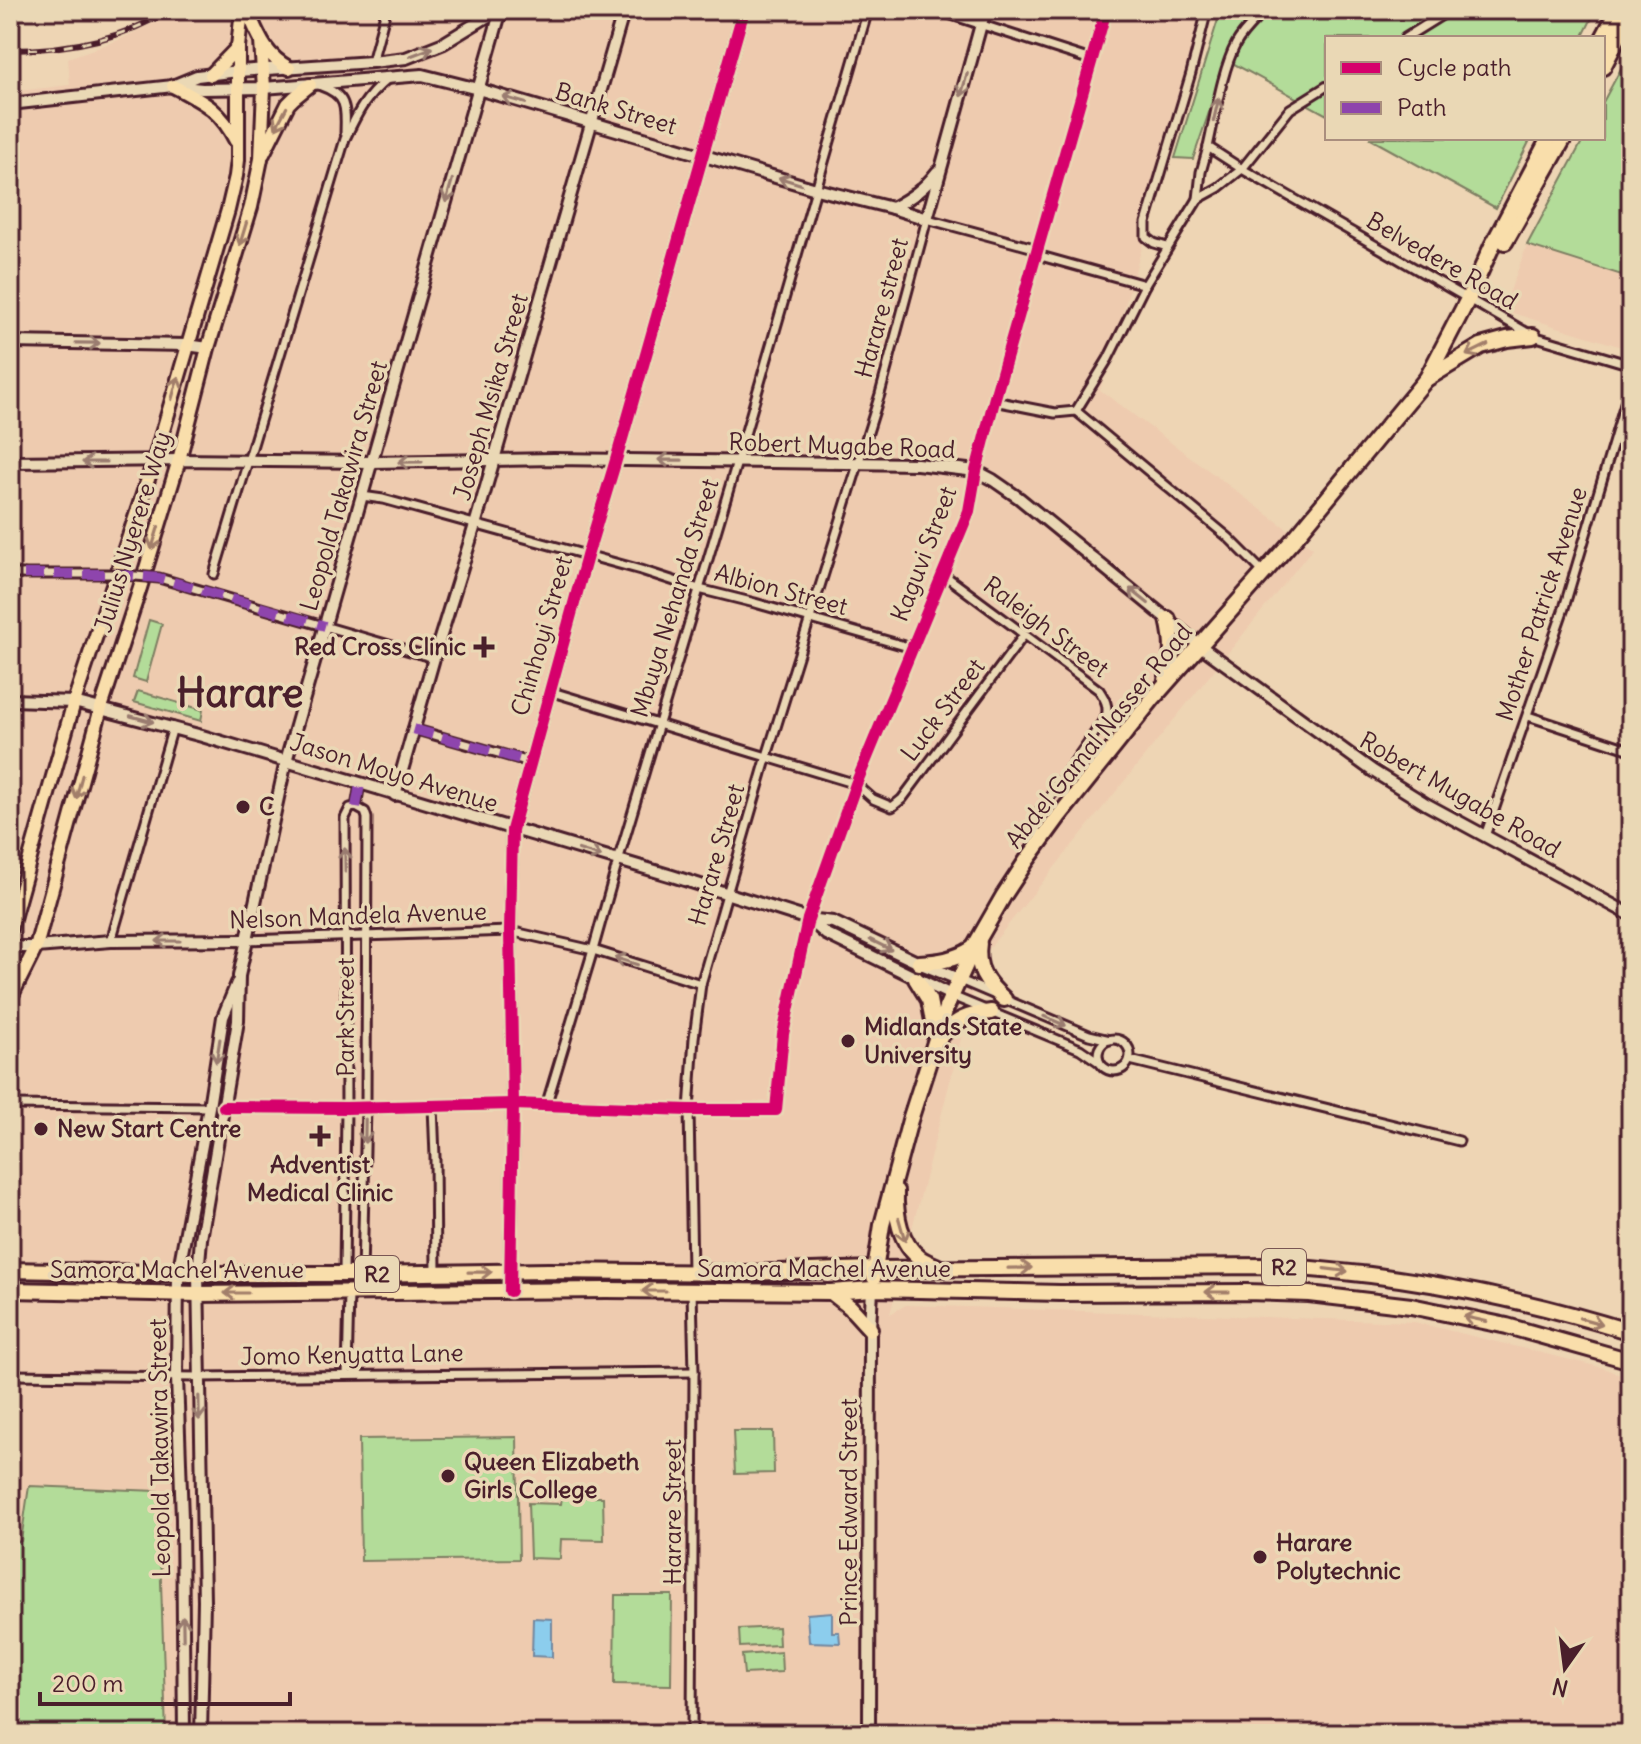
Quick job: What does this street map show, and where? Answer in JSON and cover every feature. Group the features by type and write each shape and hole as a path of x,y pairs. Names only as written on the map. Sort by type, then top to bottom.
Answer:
{"highway":[{"path":"1604,36 1618,10"},
{"path":"1605,63 1631,13"},
{"name":"Abdel Gamal Nasser Road","path":"872,1289 882,1225 910,1120 951,995 1004,895 1041,841 1165,684 1264,573 1427,378 1548,140"},
{"name":"Abdel Gamal Nasser Road","path":"1481,273 1500,249 1563,140"},
{"path":"1427,378 1481,346 1533,336"},
{"path":"1165,684 1173,651 1168,619"},
{"path":"981,935 978,952 980,967 988,985 1004,999"},
{"path":"919,963 962,956 973,949"},
{"path":"916,979 929,1000 936,1041"},
{"path":"936,1041 952,1023 973,1014 991,1012"},
{"path":"896,1173 895,1204 904,1242 919,1258 942,1269"},
{"name":"Samora Machel Avenue","path":"10,1270 362,1274 745,1273 1190,1265 1318,1268 1512,1301 1631,1332"},
{"name":"Samora Machel Avenue","path":"10,1290 198,1294 831,1292 872,1289 1309,1294 1411,1306 1507,1326 1631,1361"},
{"path":"831,1292 870,1329"}],"main road":[{"path":"245,10 274,61 289,68"},
{"name":"Julius Nyerere Way","path":"10,929 74,702 154,461 231,198 236,176 238,47 245,10"},
{"name":"Julius Nyerere Way","path":"10,999 36,947 101,708 179,460 208,348 251,207 261,159 264,88 261,41"},
{"path":"211,75 238,47"},
{"path":"261,159 288,104 314,85"},
{"path":"173,86 212,107 228,125 237,144"}],"street":[{"path":"372,62 386,10"},
{"path":"10,104 173,86 189,78 238,71 406,58 444,43 500,10"},
{"name":"Leopold Takawira Street","path":"201,1734 204,1601 198,1274 201,1239 238,1021 239,976 286,761 500,10"},
{"name":"Joseph Msika Street","path":"395,795 624,10"},
{"name":"Chinhoyi Street","path":"510,1291 512,830 587,556 744,10"},
{"name":"Mbuya Nehanda Street","path":"546,1106 868,10"},
{"path":"936,10 1091,60"},
{"path":"892,208 912,198 942,164 985,10"},
{"name":"Kaguvi Street","path":"689,1110 776,1110 783,1034 808,919 856,784 969,511 994,401 1106,10"},
{"path":"1167,247 1146,237 1146,223 1207,10"},
{"path":"1076,411 1108,359 1145,285 1198,199 1201,172 1231,55 1245,31 1265,10"},
{"path":"1408,36 1450,10"},
{"name":"Bank Street","path":"173,86 264,88 422,75 816,189 892,208 1145,285"},
{"path":"214,574 345,139 364,102 387,79"},
{"path":"314,85 339,94 346,112 345,139"},
{"path":"1198,199 1242,169 1290,109 1325,87"},
{"name":"Belvedere Road","path":"1208,147 1533,336 1631,365"},
{"name":"Harare street","path":"857,462 901,319 942,164"},
{"path":"10,342 208,348"},
{"name":"Mother Patrick Avenue","path":"1485,836 1564,608 1631,383"},
{"path":"994,401 1055,413 1076,411 1229,538 1264,573"},
{"name":"Robert Mugabe Road","path":"10,462 554,459 857,462 917,464 976,471 1019,498 1199,645 1373,771 1426,804 1631,915"},
{"name":"Harare Street","path":"692,1271 689,1110 701,984 857,462"},
{"name":"Albion Street","path":"362,496 383,499 641,570 912,648"},
{"path":"10,574 112,574 159,578 434,658"},
{"name":"Raleigh Street","path":"943,574 1099,690 1106,701 1106,717 1035,818 1041,841"},
{"name":"Luck Street","path":"856,784 873,799 892,807 902,799 1024,635"},
{"path":"549,691 856,784"},
{"name":"Jason Moyo Avenue","path":"10,700 74,702 173,727 808,919 833,922 958,979"},
{"path":"1528,716 1631,750"},
{"path":"111,941 173,727"},
{"path":"413,729 530,762"},
{"path":"356,807 360,784"},
{"name":"Park Street","path":"344,1274 345,818 350,808 356,807 365,812 367,818 362,1274"},
{"name":"Jason Moyo Avenue","path":"808,919 826,934 951,995"},
{"name":"Nelson Mandela Avenue","path":"10,947 111,941 346,938 510,931 593,950 701,984"},
{"name":"Leopold Takawira Street","path":"184,1734 178,1274 223,1017 239,976"},
{"path":"951,995 1080,1049 1107,1069 1115,1071 1125,1068 1130,1060 1127,1045 1117,1040 1089,1035 958,979"},
{"path":"1099,1062 1101,1047 1110,1040"},
{"path":"1130,1060 1459,1141"},
{"path":"224,1107 513,1104 689,1110"},
{"path":"10,1105 209,1107"},
{"path":"433,1106 436,1273"},
{"name":"Prince Edward Street","path":"869,1734 872,1289"},
{"name":"Harare Street","path":"692,1291 692,1734"},
{"path":"347,1375 349,1293"},
{"name":"Jomo Kenyatta Lane","path":"10,1375 199,1377 694,1372"}],"shaded area":[{"path":"180,10 1212,10 1100,390 1313,548 982,957 890,1314 906,1305 1414,1322 1604,1368 1631,1380 1631,1734 10,1734 10,92 70,85 68,58 119,40"},
{"path":"1527,245 1631,278 1631,350 1503,310"}],"green space":[{"path":"1221,10 1596,10 1583,36 1325,36 1325,114 1227,60 1193,159 1175,158"},
{"path":"1631,50 1631,278 1527,245 1583,140 1605,140 1605,98"},
{"path":"1373,140 1530,140 1496,208"},
{"path":"149,620 162,624 146,682 133,678"},
{"path":"138,691 203,710 201,721 134,702"},
{"path":"733,1431 773,1431 774,1473 735,1474"},
{"path":"517,1437 519,1559 361,1561 359,1439"},
{"path":"29,1486 158,1491 166,1734 10,1734 10,1543 21,1541"},
{"path":"562,1497 603,1497 604,1540 561,1539 560,1559 530,1558 528,1503 561,1504"},
{"path":"615,1595 672,1595 671,1685 614,1684"},
{"path":"778,1627 779,1645 740,1647 739,1629"},
{"path":"781,1652 782,1672 744,1674 742,1655"}],"water":[{"path":"832,1612 832,1632 839,1632 840,1643 809,1642 807,1614"},
{"path":"533,1618 552,1619 552,1657 532,1656"}],"railway":[{"path":"10,50 51,48 112,36 169,10"}],"marked path":[{"path":"24,574 112,574 159,578 325,626"},
{"path":"413,729 530,762"},
{"path":"356,807 360,784"}],"cycle path":[{"path":"510,1291 512,830 587,556 744,10"},
{"path":"224,1107 513,1104 776,1110 783,1034 808,919 856,784 969,511 994,401 1106,10"}],"place":[{"name":"Red Cross Clinic","path":"484,647"},
{"name":"C","path":"243,807"},
{"name":"Midlands State University","path":"848,1041"},
{"name":"New Start Centre","path":"41,1129"},
{"name":"Adventist Medical Clinic","path":"320,1136"},
{"name":"Queen Elizabeth Girls College","path":"448,1476"},
{"name":"Harare Polytechnic","path":"1260,1557"}],"district":[{"name":"Harare","path":"240,693"}]}
